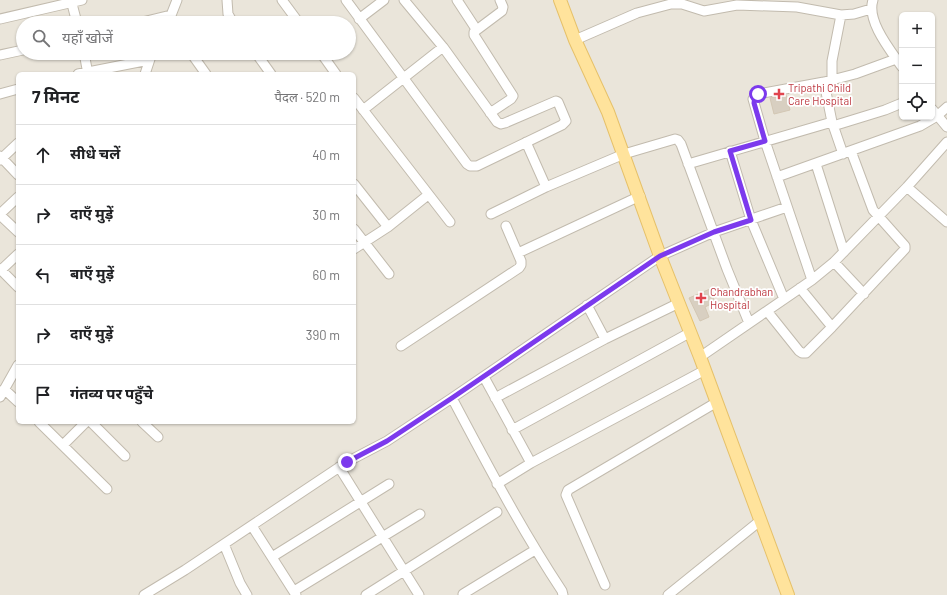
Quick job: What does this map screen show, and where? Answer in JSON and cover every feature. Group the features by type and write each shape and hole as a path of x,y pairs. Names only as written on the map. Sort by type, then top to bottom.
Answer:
{"main road":[{"path":"560,0 575,40 608,112 640,196 660,256 705,370 788,595"}],"street":[{"path":"0,19 72,1 82,0"},
{"path":"170,16 177,0"},
{"path":"227,0 229,16"},
{"path":"282,0 294,16"},
{"path":"346,0 467,164 470,166 477,166 566,121 558,102 553,102 505,123 500,124 497,122 443,47 404,0"},
{"path":"359,19 384,0"},
{"path":"457,0 476,29"},
{"path":"490,113 511,99 513,96 474,35 474,32 502,11 503,7 500,0"},
{"path":"72,1 75,16"},
{"path":"575,40 637,13 671,4 682,4 704,11 737,5 797,7 841,15 854,14 872,5 875,22 899,63"},
{"path":"767,311 799,351 806,353 906,249 873,210 832,124 828,81 841,15"},
{"path":"363,110 443,47"},
{"path":"0,55 16,52"},
{"path":"812,280 765,141 754,103 755,96 856,74 896,59"},
{"path":"85,60 88,72"},
{"path":"92,72 136,60"},
{"path":"146,72 150,60"},
{"path":"196,60 205,72"},
{"path":"261,60 270,72"},
{"path":"326,60 335,72"},
{"path":"0,94 16,90"},
{"path":"356,101 450,222"},
{"path":"688,164 765,141 885,110 899,104"},
{"path":"935,112 947,107"},
{"path":"935,113 947,127"},
{"path":"777,177 920,126 926,120"},
{"path":"491,214 546,187 624,154 674,139 678,140 681,144 727,269 749,323"},
{"path":"526,142 546,187"},
{"path":"700,357 812,280 834,262 907,187 947,142"},
{"path":"16,145 1,158 16,173"},
{"path":"730,151 751,220 784,299"},
{"path":"816,164 844,252"},
{"path":"356,187 388,227"},
{"path":"907,187 947,222"},
{"path":"356,248 388,227 428,194"},
{"path":"518,252 640,196"},
{"path":"16,199 0,215 16,230"},
{"path":"144,595 252,526 339,467 387,441 484,377 660,256 714,232 787,207"},
{"path":"401,346 519,268 521,261 506,226"},
{"path":"356,232 390,274"},
{"path":"16,256 0,270 16,285"},
{"path":"834,262 864,294"},
{"path":"800,288 832,327"},
{"path":"495,398 605,339 679,303"},
{"path":"587,305 605,339"},
{"path":"512,430 690,332"},
{"path":"16,368 1,394 16,401"},
{"path":"497,484 705,370"},
{"path":"484,377 531,464"},
{"path":"452,398 497,484 563,595"},
{"path":"605,585 566,494 568,490 717,402"},
{"path":"41,424 107,489"},
{"path":"63,445 84,424"},
{"path":"93,424 125,456"},
{"path":"144,424 158,437"},
{"path":"339,467 419,595"},
{"path":"272,557 389,484"},
{"path":"366,595 497,512"},
{"path":"252,526 295,593 420,514"},
{"path":"668,595 761,520"},
{"path":"224,544 240,583 247,595"},
{"path":"463,594 535,550"}],"shaded area":[{"path":"0,0 947,0 947,595 0,595"}],"building":[{"path":"786,95 790,110 774,114 770,98"},
{"path":"710,289 715,302 705,307 709,317 700,321 689,298"}],"place":[{"name":"Tripathi Child Care Hospital","path":"779,94"},
{"name":"Chandrabhan Hospital","path":"701,298"}],"route":[{"path":"347,462 387,441 484,377 660,256 714,232 751,220 730,151 765,141 753,99 758,94"}]}
